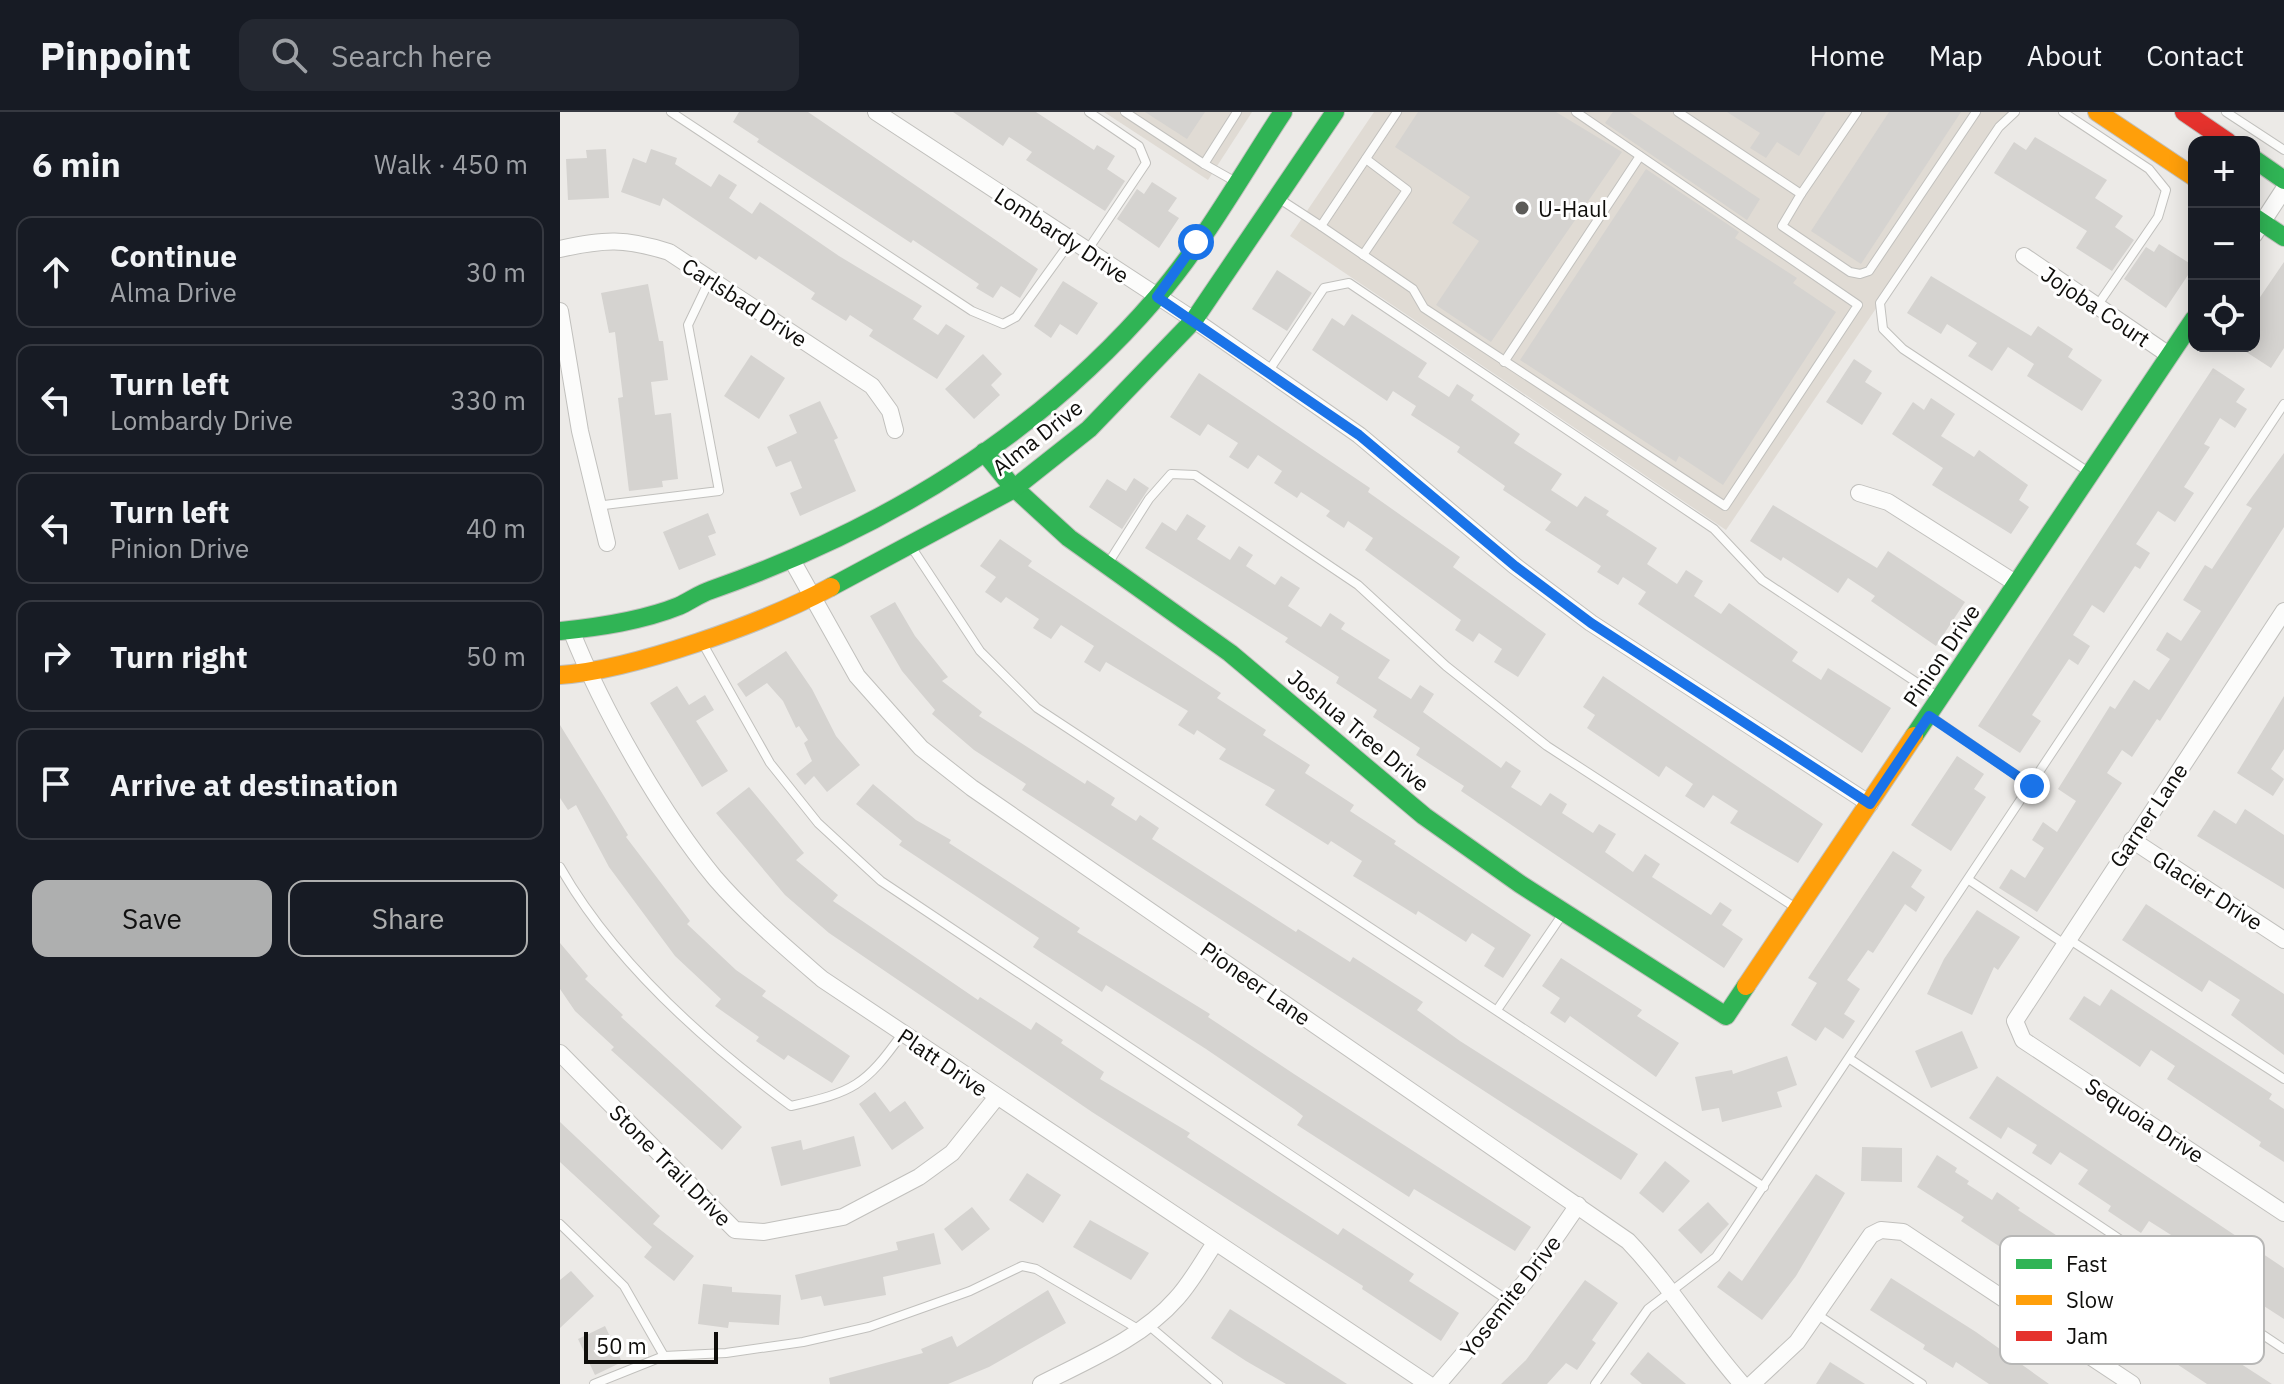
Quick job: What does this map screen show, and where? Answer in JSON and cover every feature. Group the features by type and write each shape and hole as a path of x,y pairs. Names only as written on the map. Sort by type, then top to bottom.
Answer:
{"main road":[{"name":"Alma Drive","path":"566,630 678,606 697,595 793,562 934,487 984,452 1065,389 1157,297 1283,112"},
{"name":"Alma Drive","path":"560,675 588,673 700,640 813,597 1012,490 1089,429 1194,320 1335,112"},
{"path":"2097,112 2188,173"},
{"path":"2184,112 2219,136"},
{"path":"2260,163 2284,180"},
{"path":"2260,226 2284,237"},
{"name":"Pinion Drive","path":"1726,1016 1800,911 2188,328"},
{"name":"Joshua Tree Drive","path":"984,452 1012,490 1070,542 1227,651 1378,781 1452,837 1726,1016"}],"street":[{"name":"Lombardy Drive","path":"876,112 1194,320 1359,435 1515,566 1591,623 1870,804"},
{"path":"2260,221 2284,189"},
{"name":"Carlsbad Drive","path":"560,249 604,239 636,241 669,252 872,386 890,411 895,430"},
{"name":"Jojoba Court","path":"2024,256 2169,355"},
{"path":"560,311 596,506 607,543"},
{"path":"1859,493 1888,502 2017,584"},
{"name":"Pioneer Lane","path":"793,562 857,676 888,715 941,764 1628,1241 1672,1290 1742,1384"},
{"name":"Garner Lane","path":"2015,1021 2065,940 2284,611"},
{"name":"Platt Drive","path":"566,630 675,824 716,879 760,924 822,979 1428,1384"},
{"name":"Glacier Drive","path":"2132,840 2284,940"},
{"name":"Sequoia Drive","path":"2015,1021 2016,1032 2023,1040 2284,1213"},
{"name":"Stone Trail Drive","path":"560,1053 735,1230 764,1232 843,1217 919,1177 952,1153 996,1098"},
{"name":"Yosemite Drive","path":"1438,1384 1509,1301 1578,1205"},
{"path":"1752,1384 1797,1342 1871,1235 1892,1229 1903,1232 2000,1296"},
{"path":"1041,1384 1142,1326 1177,1298 1215,1243"},
{"path":"2102,1364 2132,1384"}],"lane":[{"path":"671,112 972,311 1003,324 1016,317 1071,241"},
{"path":"1087,251 1146,163 1139,146 1089,112"},
{"path":"1125,112 1236,182"},
{"path":"1204,164 1237,112"},
{"path":"1321,226 1397,112"},
{"path":"1277,197 1413,289 1424,308 1725,506 1858,305 1576,112"},
{"path":"1678,112 1801,194"},
{"path":"1857,112 1782,226 1850,272 1869,271 1976,112"},
{"path":"2015,112 1999,127 1880,303 1883,329 1903,349 2090,473"},
{"path":"2063,112 2149,169 2166,190 2158,217 2097,306"},
{"path":"2226,112 2284,150"},
{"path":"1504,362 1640,156"},
{"path":"1363,255 1407,190 1366,159"},
{"path":"596,506 719,491 688,325 710,279"},
{"path":"1268,372 1324,288 1349,283 1714,529 1762,580 1941,699"},
{"path":"1595,1384 1648,1309 1716,1257 2284,404"},
{"path":"1106,567 1149,499 1171,474 1195,475 1358,585 1446,666 1547,746 1800,911"},
{"path":"910,544 980,651 1037,708 1764,1187"},
{"path":"700,640 770,763 818,823 881,881 1509,1301"},
{"path":"1929,716 2032,786"},
{"path":"560,867 640,976 738,1067 791,1106 845,1094 877,1070 902,1034"},
{"path":"1969,880 2284,1079"},
{"path":"1497,1010 1565,912"},
{"path":"1850,1059 2115,1236"},
{"path":"560,1224 624,1286 664,1356"},
{"path":"594,1384 664,1356 726,1353 803,1342 869,1327 970,1291 1022,1266 1036,1269 1142,1326 1218,1384"},
{"path":"1818,1315 1922,1384"},
{"path":"2264,1336 2284,1349"}],"shaded area":[{"path":"1104,112 1252,112 1208,180"},
{"path":"1374,112 2009,112 1726,530 1290,236"}],"building":[{"path":"739,112 808,112 1038,269 1020,298 1001,286 993,298 976,288 979,284 913,240 911,243 757,142 759,139 733,122"},
{"path":"953,112 1036,112 1094,150 1097,145 1115,156 1107,169 1125,181 1105,211 1026,160 1032,152 1009,137 1003,146"},
{"path":"1145,112 1205,112 1187,139"},
{"path":"1418,112 1556,112 1622,152 1491,342 1436,305 1479,241 1452,223 1470,197 1395,147"},
{"path":"1613,112 1629,112 1760,199 1747,220 1605,123"},
{"path":"1727,112 1826,112 1799,156 1777,142 1766,158 1750,148 1760,133"},
{"path":"1889,112 1961,112 1861,264 1811,231"},
{"path":"2035,137 2107,180 2095,198 2123,216 2115,227 2134,240 2112,271 2076,248 2087,231 1994,173 2014,142 2026,150"},
{"path":"606,149 609,198 568,200 566,159 587,158 586,150"},
{"path":"651,149 677,158 675,164 711,187 719,174 737,185 729,198 752,214 760,202 839,256 922,306 913,319 938,335 946,324 965,336 937,379 869,336 873,330 850,315 846,321 811,299 815,293 759,256 756,260 663,198 660,206 621,192 633,158 646,163"},
{"path":"1646,169 1739,232 1735,238 1797,278 1793,283 1836,312 1723,485 1679,456 1676,462 1520,360"},
{"path":"1152,182 1177,198 1168,211 1179,218 1159,248 1117,219 1137,189 1144,194"},
{"path":"2159,244 2188,262 2188,275 2166,308 2124,279 2146,247 2154,252"},
{"path":"2284,262 2284,348 2271,368 2246,352 2260,352 2260,297"},
{"path":"1277,270 1312,293 1287,331 1252,309"},
{"path":"1931,276 2031,336 2038,326 2073,349 2068,357 2102,380 2082,411 2027,376 2034,364 2008,347 1992,371 1968,356 1977,343 1947,324 1941,334 1907,313"},
{"path":"1063,281 1098,303 1077,335 1060,324 1051,338 1034,326"},
{"path":"648,284 659,341 663,341 668,380 651,382 655,415 671,413 678,479 662,481 663,487 629,491 618,398 623,397 615,332 609,333 601,293"},
{"path":"1352,314 1427,363 1418,377 1449,397 1457,384 1474,395 1471,400 1520,434 1514,443 1562,474 1551,490 1577,507 1585,496 1609,511 1606,515 1657,548 1647,564 1677,584 1686,570 1703,581 1694,596 1721,614 1729,603 1798,652 1792,661 1821,680 1828,668 1891,708 1862,753 1638,604 1646,592 1623,577 1618,585 1597,572 1601,566 1545,530 1551,522 1503,490 1505,486 1457,452 1460,447 1411,415 1416,406 1393,391 1387,401 1312,350 1332,318 1344,326"},
{"path":"983,354 1002,374 991,385 1000,395 974,419 945,389"},
{"path":"751,355 785,378 759,419 724,396"},
{"path":"1854,359 1872,371 1865,382 1882,393 1862,425 1826,402"},
{"path":"2213,368 2245,389 2236,402 2247,409 2235,428 2220,418 2204,444 2210,447 2184,487 2194,493 2175,522 2158,511 2136,544 2150,553 2140,569 2135,566 2104,613 2092,605 2073,635 2090,646 2078,665 2069,659 2032,715 2041,721 2020,753 1978,726"},
{"path":"1199,373 1370,488 1368,492 1460,557 1453,567 1546,634 1518,677 1494,662 1502,649 1479,633 1473,642 1455,630 1461,620 1365,550 1373,538 1348,521 1344,528 1326,516 1330,511 1301,492 1297,498 1274,483 1282,471 1258,455 1248,469 1229,457 1238,443 1208,424 1200,436 1170,417"},
{"path":"1931,398 1955,414 1941,436 1974,457 1979,450 2028,485 2019,500 2029,507 2011,534 1932,485 1943,468 1892,434 1913,402 1924,410"},
{"path":"820,401 838,438 834,440 856,491 800,516 790,493 802,488 791,461 776,467 767,447 797,433 789,415"},
{"path":"2284,453 2284,527 2160,721 2157,719 2132,757 2122,750 2107,773 2122,783 2037,912 1999,888 2011,869 2025,878 2044,848 2032,840 2043,822 2057,832 2076,801 2058,789 2110,706 2115,709 2134,680 2149,690 2170,659 2156,650 2167,632 2181,641 2201,611 2183,600 2205,565 2212,569 2252,508 2246,505"},
{"path":"1134,478 1149,488 1122,529 1089,507 1107,479 1126,491"},
{"path":"1773,505 1877,568 1888,551 1965,602 1936,646 1871,601 1875,596 1848,578 1838,593 1783,557 1781,561 1750,541"},
{"path":"708,513 716,533 708,536 716,555 679,570 663,532"},
{"path":"1187,514 1206,526 1197,539 1230,560 1239,546 1253,555 1246,566 1275,585 1281,576 1300,588 1288,606 1321,627 1330,613 1345,623 1341,629 1390,660 1378,678 1411,699 1420,685 1434,694 1423,712 1501,768 1506,761 1521,771 1511,787 1541,806 1550,793 1567,804 1562,813 1593,833 1599,824 1616,834 1605,852 1633,872 1645,854 1660,864 1652,877 1711,915 1720,902 1732,910 1722,925 1743,939 1724,968 1461,791 1464,786 1416,755 1420,748 1373,717 1377,710 1336,683 1339,677 1285,642 1288,638 1145,548 1162,522 1176,531"},
{"path":"1000,539 1032,561 1028,566 1221,693 1217,698 1266,730 1263,735 1310,765 1305,773 1354,805 1350,811 1396,841 1394,844 1531,935 1503,978 1484,966 1495,948 1472,933 1466,942 1418,911 1416,915 1353,876 1362,861 1331,841 1328,845 1265,805 1275,790 1219,759 1226,749 1197,730 1194,735 1178,725 1188,711 1106,662 1100,672 1084,662 1094,646 1061,625 1051,639 1033,628 1039,619 1006,597 1001,603 985,592 996,577 980,566"},
{"path":"895,602 915,636 948,677 942,681 982,712 979,716 1085,784 1087,780 1115,798 1111,805 1136,821 1140,815 1159,828 1152,839 1296,932 1298,929 1350,962 1353,957 1423,1002 1417,1010 1460,1041 1638,1154 1621,1180 1022,790 1026,784 974,750 932,714 935,710 902,671 870,616"},
{"path":"786,651 812,689 836,736 860,765 827,792 814,776 805,785 796,774 812,761 804,743 808,740 799,726 796,728 783,701 767,683 746,697 737,684"},
{"path":"1603,676 1823,824 1798,863 1730,823 1738,811 1713,795 1704,808 1685,796 1693,784 1666,766 1659,777 1587,728 1595,715 1583,707"},
{"path":"677,686 689,705 705,695 714,710 696,721 728,771 702,787 650,703"},
{"path":"2284,696 2284,749 2271,769 2284,779 2273,796 2237,773"},
{"path":"560,725 628,835 626,837 690,921 687,924 736,970 766,991 762,996 850,1056 832,1083 788,1055 784,1060 756,1041 759,1037 715,1006 721,999 675,956 609,867 576,805 568,810 560,798"},
{"path":"1957,756 1984,774 1974,789 1986,797 1951,851 1911,825"},
{"path":"873,784 916,820 951,840 949,843 1080,928 1077,932 1210,1014 1208,1017 1531,1227 1515,1251 1414,1189 1409,1197 1297,1125 1303,1116 1206,1049 1106,985 1102,992 1033,947 1039,938 899,845 902,841 856,804"},
{"path":"749,787 804,853 796,860 838,895 833,901 978,1000 980,997 1031,1030 1036,1022 1104,1072 1100,1079 1190,1133 1187,1137 1338,1235 1343,1228 1414,1274 1409,1281 1459,1313 1441,1341 1362,1289 1363,1286 1092,1112 829,933 785,895 716,813"},
{"path":"2245,809 2284,835 2284,889 2197,836 2214,810 2236,824"},
{"path":"1893,851 1922,870 1911,887 1925,897 1916,912 1905,904 1873,953 1868,950 1847,980 1860,989 1844,1014 1855,1021 1843,1039 1825,1027 1816,1041 1791,1025 1817,983 1808,978"},
{"path":"2146,904 2284,994 2284,1055 2231,1015 2240,1000 2209,980 2202,992 2122,940"},
{"path":"1977,910 2020,937 1998,970 1994,967 1972,1015 1927,994 1944,959"},
{"path":"560,943 588,976 585,979 623,1015 621,1017 742,1127 722,1150 611,1050 614,1047 575,1011 560,989"},
{"path":"1561,958 1642,1010 1637,1016 1679,1043 1656,1077 1570,1016 1565,1023 1550,1013 1560,998 1542,986"},
{"path":"2111,989 2272,1094 2269,1099 2284,1109 2284,1162 2259,1146 2261,1142 2167,1079 2175,1066 2151,1050 2140,1067 2069,1019 2084,996 2100,1006"},
{"path":"1962,1031 1978,1068 1931,1088 1915,1051"},
{"path":"1787,1056 1797,1085 1777,1092 1782,1107 1722,1122 1719,1108 1702,1111 1695,1077 1732,1070 1733,1074"},
{"path":"1997,1076 2236,1236 2173,1236 2149,1221 2141,1233 2108,1211 2111,1206 2078,1184 2088,1170 2060,1152 2051,1165 2032,1153 2037,1145 2008,1127 2001,1139 1969,1118"},
{"path":"875,1092 890,1112 905,1101 924,1128 892,1150 859,1104"},
{"path":"560,1122 660,1216 653,1224 694,1256 674,1281 644,1257 652,1247 560,1162"},
{"path":"854,1136 861,1166 781,1186 771,1147 801,1140 803,1150"},
{"path":"1862,1147 1902,1148 1902,1182 1861,1181"},
{"path":"1937,1155 1957,1168 1955,1172 1969,1181 1967,1184 1992,1200 1997,1192 2057,1236 2000,1236 2000,1247 1961,1221 1964,1217 1917,1187"},
{"path":"1665,1161 1690,1181 1663,1213 1639,1193"},
{"path":"1027,1173 1061,1195 1043,1223 1009,1200"},
{"path":"1816,1174 1845,1193 1796,1276 1762,1320 1717,1287 1729,1271 1742,1281"},
{"path":"1708,1202 1729,1224 1701,1254 1678,1230"},
{"path":"972,1207 990,1229 962,1251 944,1229"},
{"path":"1090,1220 1149,1253 1131,1280 1073,1247"},
{"path":"934,1233 941,1264 883,1277 886,1295 824,1306 821,1296 801,1300 795,1275 898,1250 896,1242"},
{"path":"2264,1255 2284,1268 2284,1319 2264,1306"},
{"path":"571,1271 594,1296 560,1328 560,1280"},
{"path":"1891,1278 2000,1349 2000,1364 2021,1364 2049,1384 1989,1384 1956,1362 1953,1368 1923,1349 1925,1345 1870,1310"},
{"path":"1585,1280 1618,1303 1592,1340 1596,1343 1577,1370 1566,1363 1547,1384 1501,1384 1526,1360"},
{"path":"703,1284 732,1287 732,1292 781,1295 779,1325 729,1322 728,1328 698,1324"},
{"path":"1048,1290 1066,1323 989,1367 948,1384 830,1384 829,1378 923,1353 921,1349 952,1336 957,1347"},
{"path":"1230,1309 1347,1384 1286,1384 1246,1361 1211,1338"},
{"path":"605,1326 622,1362 595,1375 578,1339"},
{"path":"1648,1352 1686,1384 1642,1384 1630,1374"},
{"path":"1830,1362 1865,1384 1816,1384"},
{"path":"2177,1364 2241,1364 2272,1384 2207,1384"}],"traffic: fast":[{"path":"560,631 650,616 774,566 896,508 1009,435 1111,347 1175,276 1283,112"},
{"path":"831,587 1012,490 1089,429 1194,320 1335,112"},
{"path":"2260,163 2284,180"},
{"path":"2260,221 2284,237"},
{"path":"1914,736 2188,328"},
{"path":"984,452 1011,485 1069,538 1230,653 1424,816 1520,884 1726,1016 1746,986"}],"traffic: slow":[{"path":"2097,112 2188,173"},
{"path":"560,675 624,664 698,642 772,615 831,587"},
{"path":"1746,986 1914,736"}],"traffic: jam":[{"path":"2184,112 2219,136"}],"place":[{"name":"U-Haul","path":"1522,208"}],"route":[{"path":"1196,242 1157,297 1359,435 1423,485 1515,566 1591,623 1870,804 1929,716 2032,786"}]}
